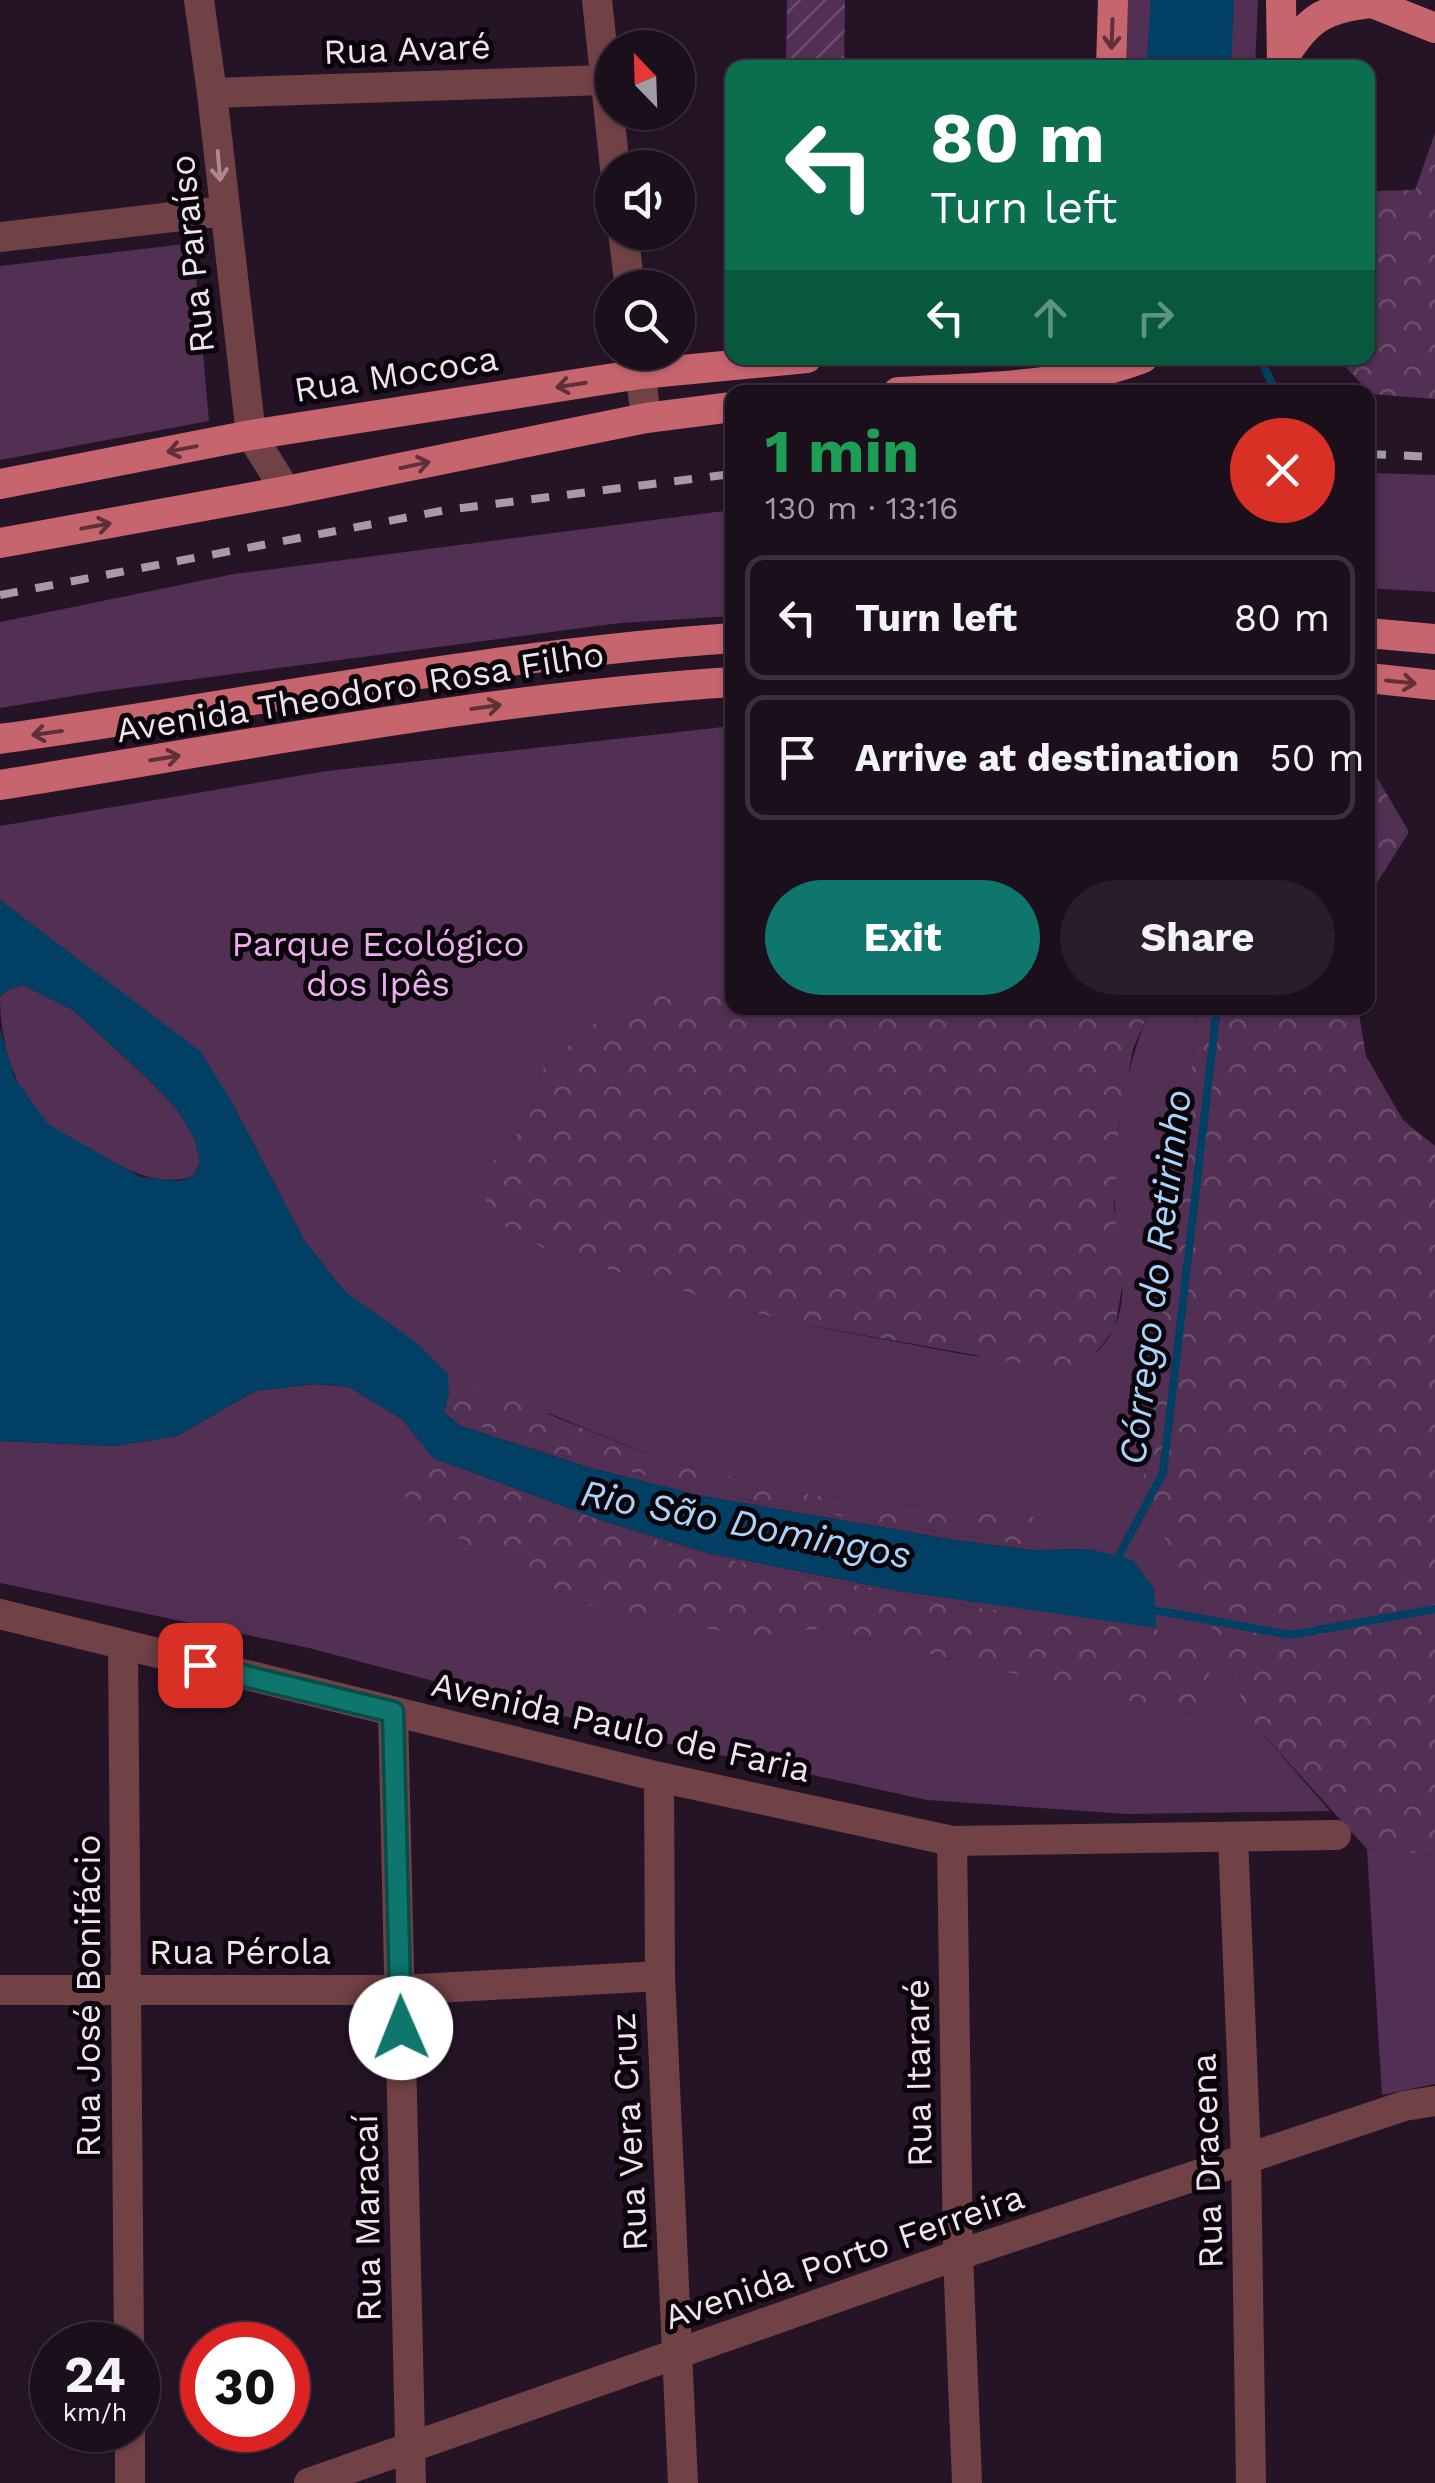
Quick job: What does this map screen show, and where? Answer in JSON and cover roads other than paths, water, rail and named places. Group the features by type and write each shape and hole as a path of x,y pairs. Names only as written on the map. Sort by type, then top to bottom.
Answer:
{"main road":[{"path":"1111,60 1114,0"},
{"path":"1281,0 1282,60"},
{"path":"1284,60 1300,31 1341,6 1368,1 1435,28"},
{"name":"Rua Mococa","path":"695,361 725,360"},
{"path":"1002,385 1094,374 1122,365"},
{"name":"Rua Mococa","path":"0,484 601,370"},
{"path":"0,543 286,491 646,418 725,408"},
{"path":"1375,634 1435,639"},
{"name":"Avenida Theodoro Rosa Filho","path":"0,739 398,678 670,642 725,638"},
{"path":"1375,679 1435,685"},
{"name":"Avenida Theodoro Rosa Filho","path":"0,784 397,719 621,690 725,683"},
{"path":"112,724 122,765"}],"street":[{"name":"Rua Paraíso","path":"199,0 251,435 286,491"},
{"path":"597,0 600,30"},
{"name":"Rua Avaré","path":"212,92 595,80"},
{"path":"0,237 224,211"},
{"path":"640,370 646,418"},
{"name":"Avenida Paulo de Faria","path":"0,1614 659,1777 952,1841 1336,1835"},
{"name":"Rua José Bonifácio","path":"123,1646 129,2322"},
{"name":"Rua Maracaí","path":"393,1712 411,2483"},
{"name":"Rua Vera Cruz","path":"659,1777 660,1976 684,2483"},
{"name":"Rua Dracena","path":"1234,1838 1246,2159 1251,2483"},
{"name":"Rua Itararé","path":"952,1841 958,2255 967,2483"},
{"name":"Rua Pérola","path":"0,1990 400,1990 660,1976"},
{"name":"Avenida Porto Ferreira","path":"310,2483 958,2255 1404,2106 1435,2101"},
{"path":"130,2452 130,2483"}],"water":[{"path":"1151,0 1234,0 1231,60 1147,60"},
{"name":"Rio São Domingos","path":"0,900 200,1051 229,1097 304,1240 344,1291 416,1342 448,1374 444,1413 461,1426 587,1467 698,1495 961,1541 1035,1550 1090,1549 1133,1560 1154,1589 1156,1628 900,1591 708,1553 604,1521 433,1458 402,1419 349,1387 314,1384 255,1391 177,1436 115,1446 0,1441 0,1028 14,1077 49,1125 141,1177 179,1181 193,1176 200,1163 195,1139 177,1109 73,1010 23,985 0,997"}],"waterway":[{"path":"1263,365 1273,385"},
{"name":"Córrego do Retirinho","path":"1114,1565 1163,1473 1216,1015"},
{"path":"1149,1609 1290,1635 1435,1609"}],"railway":[{"path":"1375,454 1435,457"},
{"path":"0,595 446,510 725,475"}],"park label":[{"name":"Parque Ecológico dos Ipês","path":"378,964"}]}
